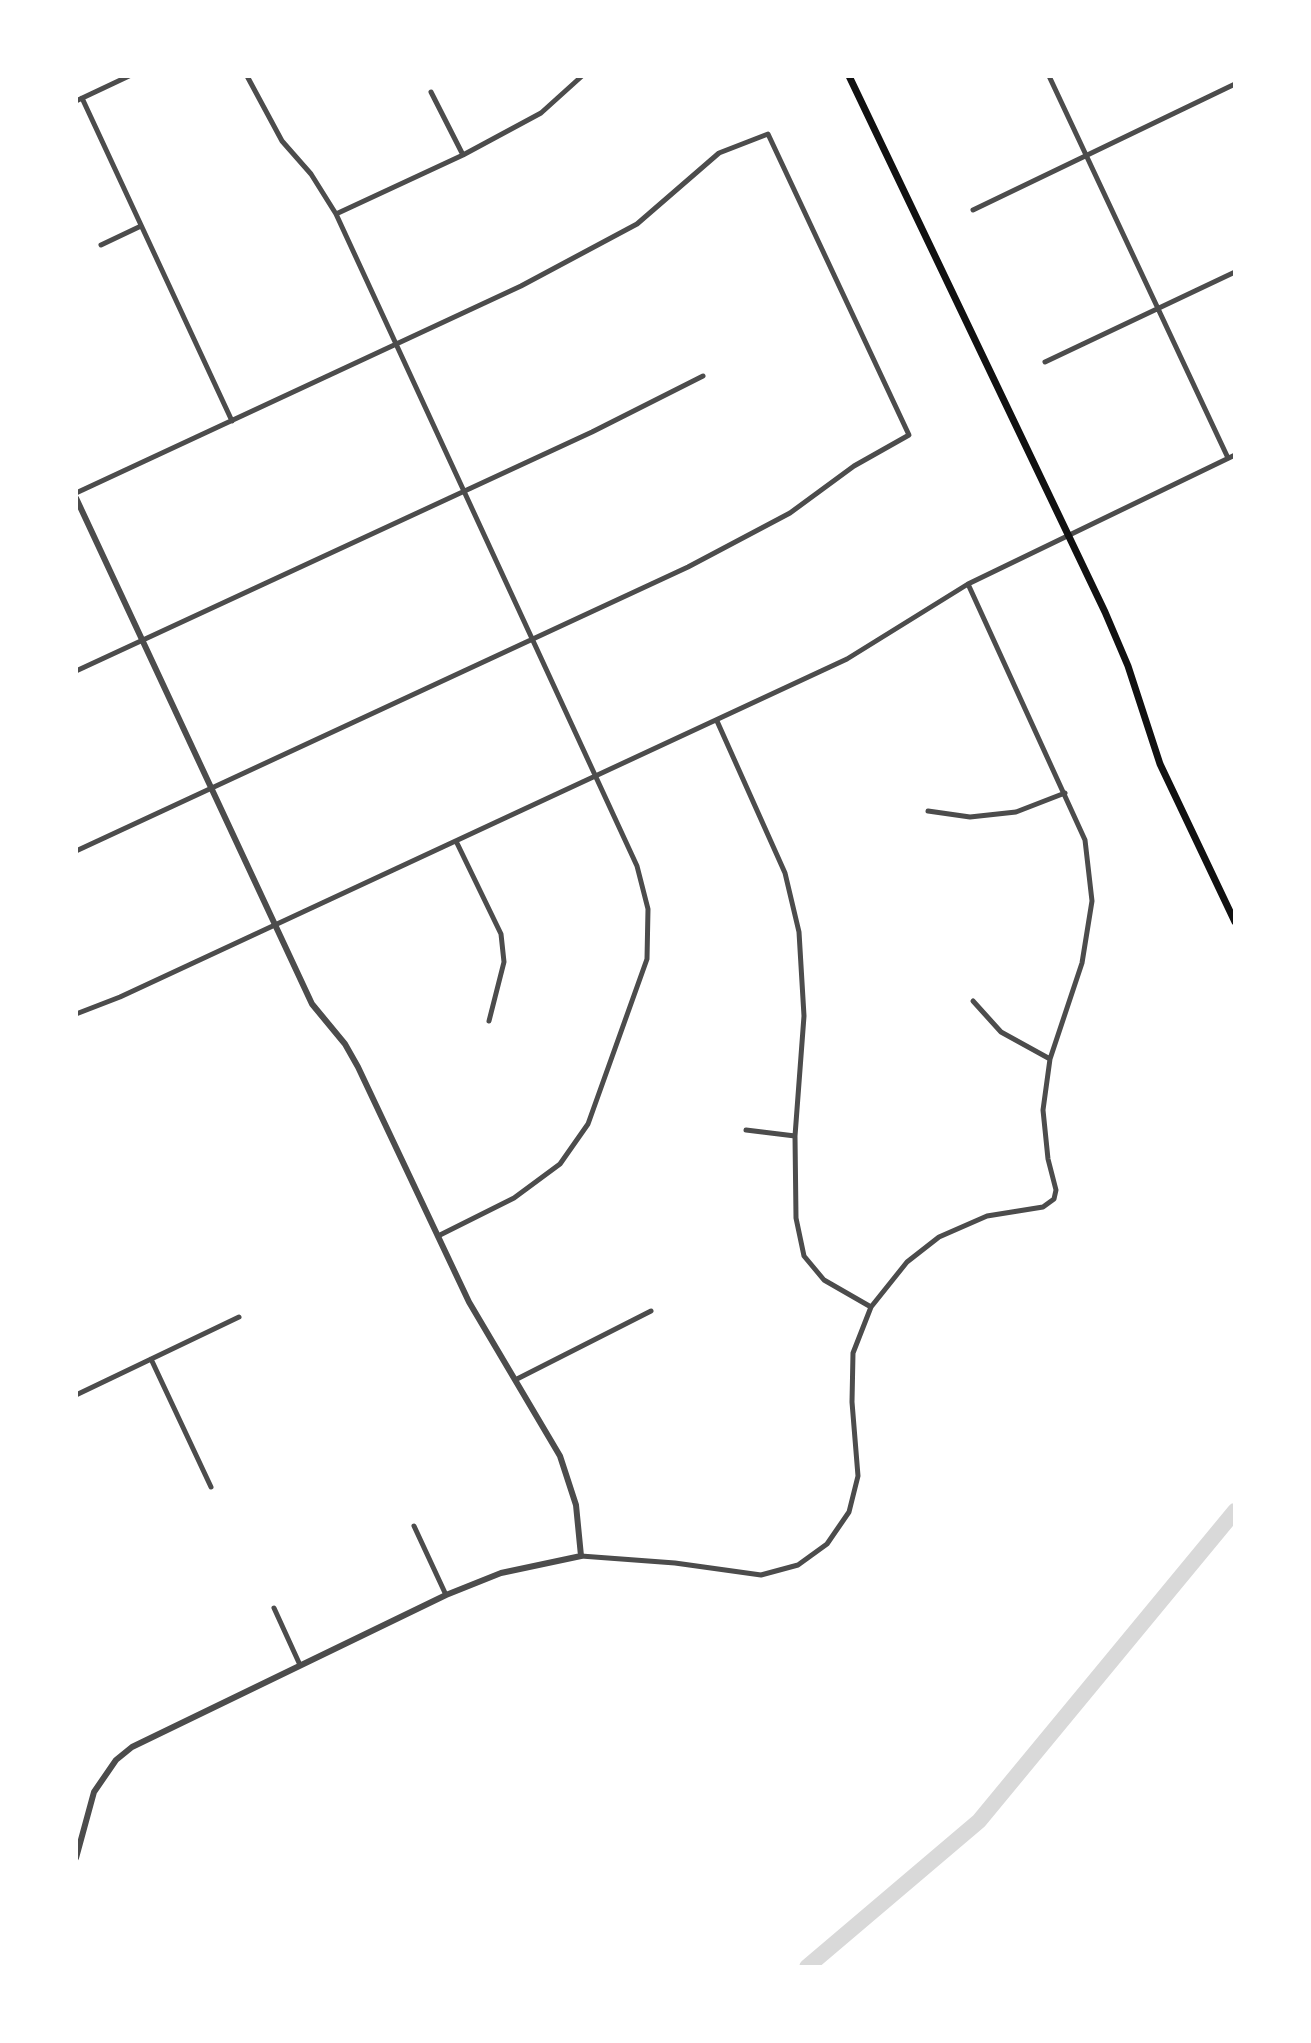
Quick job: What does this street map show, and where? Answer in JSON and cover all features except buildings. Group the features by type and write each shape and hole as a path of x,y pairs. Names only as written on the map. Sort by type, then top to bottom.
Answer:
{"main road":[{"path":"849,76 1128,666 1160,764 1235,922"}],"street":[{"path":"129,76 79,100 232,421"},
{"path":"247,76 282,141 311,174 336,214 530,640 637,866 648,909 647,959 588,1124 560,1164 514,1198 438,1236"},
{"path":"336,214 463,155 541,113 582,76"},
{"path":"1049,76 1228,458"},
{"path":"973,210 1235,84"},
{"path":"431,92 463,155"},
{"path":"76,851 211,790 688,567 790,513 854,466 909,435 768,134 719,153 637,224 521,286 76,495 142,642 211,790 274,926 312,1004 345,1044 358,1067 469,1302 560,1456 576,1505 581,1556"},
{"path":"101,245 141,226"},
{"path":"1045,362 1235,272"},
{"path":"76,671 592,432 703,376"},
{"path":"76,1014 274,926 847,659 968,584 1067,533 1235,455"},
{"path":"76,1858 80,1825 103,1777 132,1747 446,1595 501,1573 581,1556 675,1563 761,1575 798,1565 827,1544 849,1512 858,1476 852,1402 853,1353 871,1307 907,1262 939,1237 987,1216 1043,1207 1054,1199 1056,1190 1044,1120 1050,1059 1082,963 1092,901 1085,840 968,584"},
{"path":"717,721 785,873 799,932 804,1016 795,1136 796,1218 804,1256 824,1280 871,1307"},
{"path":"928,811 970,817 1016,812 1065,793"},
{"path":"456,841 501,934 504,962 489,1021"},
{"path":"973,1001 1001,1032 1050,1059"},
{"path":"746,1130 795,1136"},
{"path":"517,1379 651,1311"},
{"path":"76,1395 239,1317"},
{"path":"151,1359 211,1487"},
{"path":"414,1526 446,1595"},
{"path":"274,1608 300,1665"}],"waterway":[{"path":"807,1967 979,1821 1235,1511"}]}
